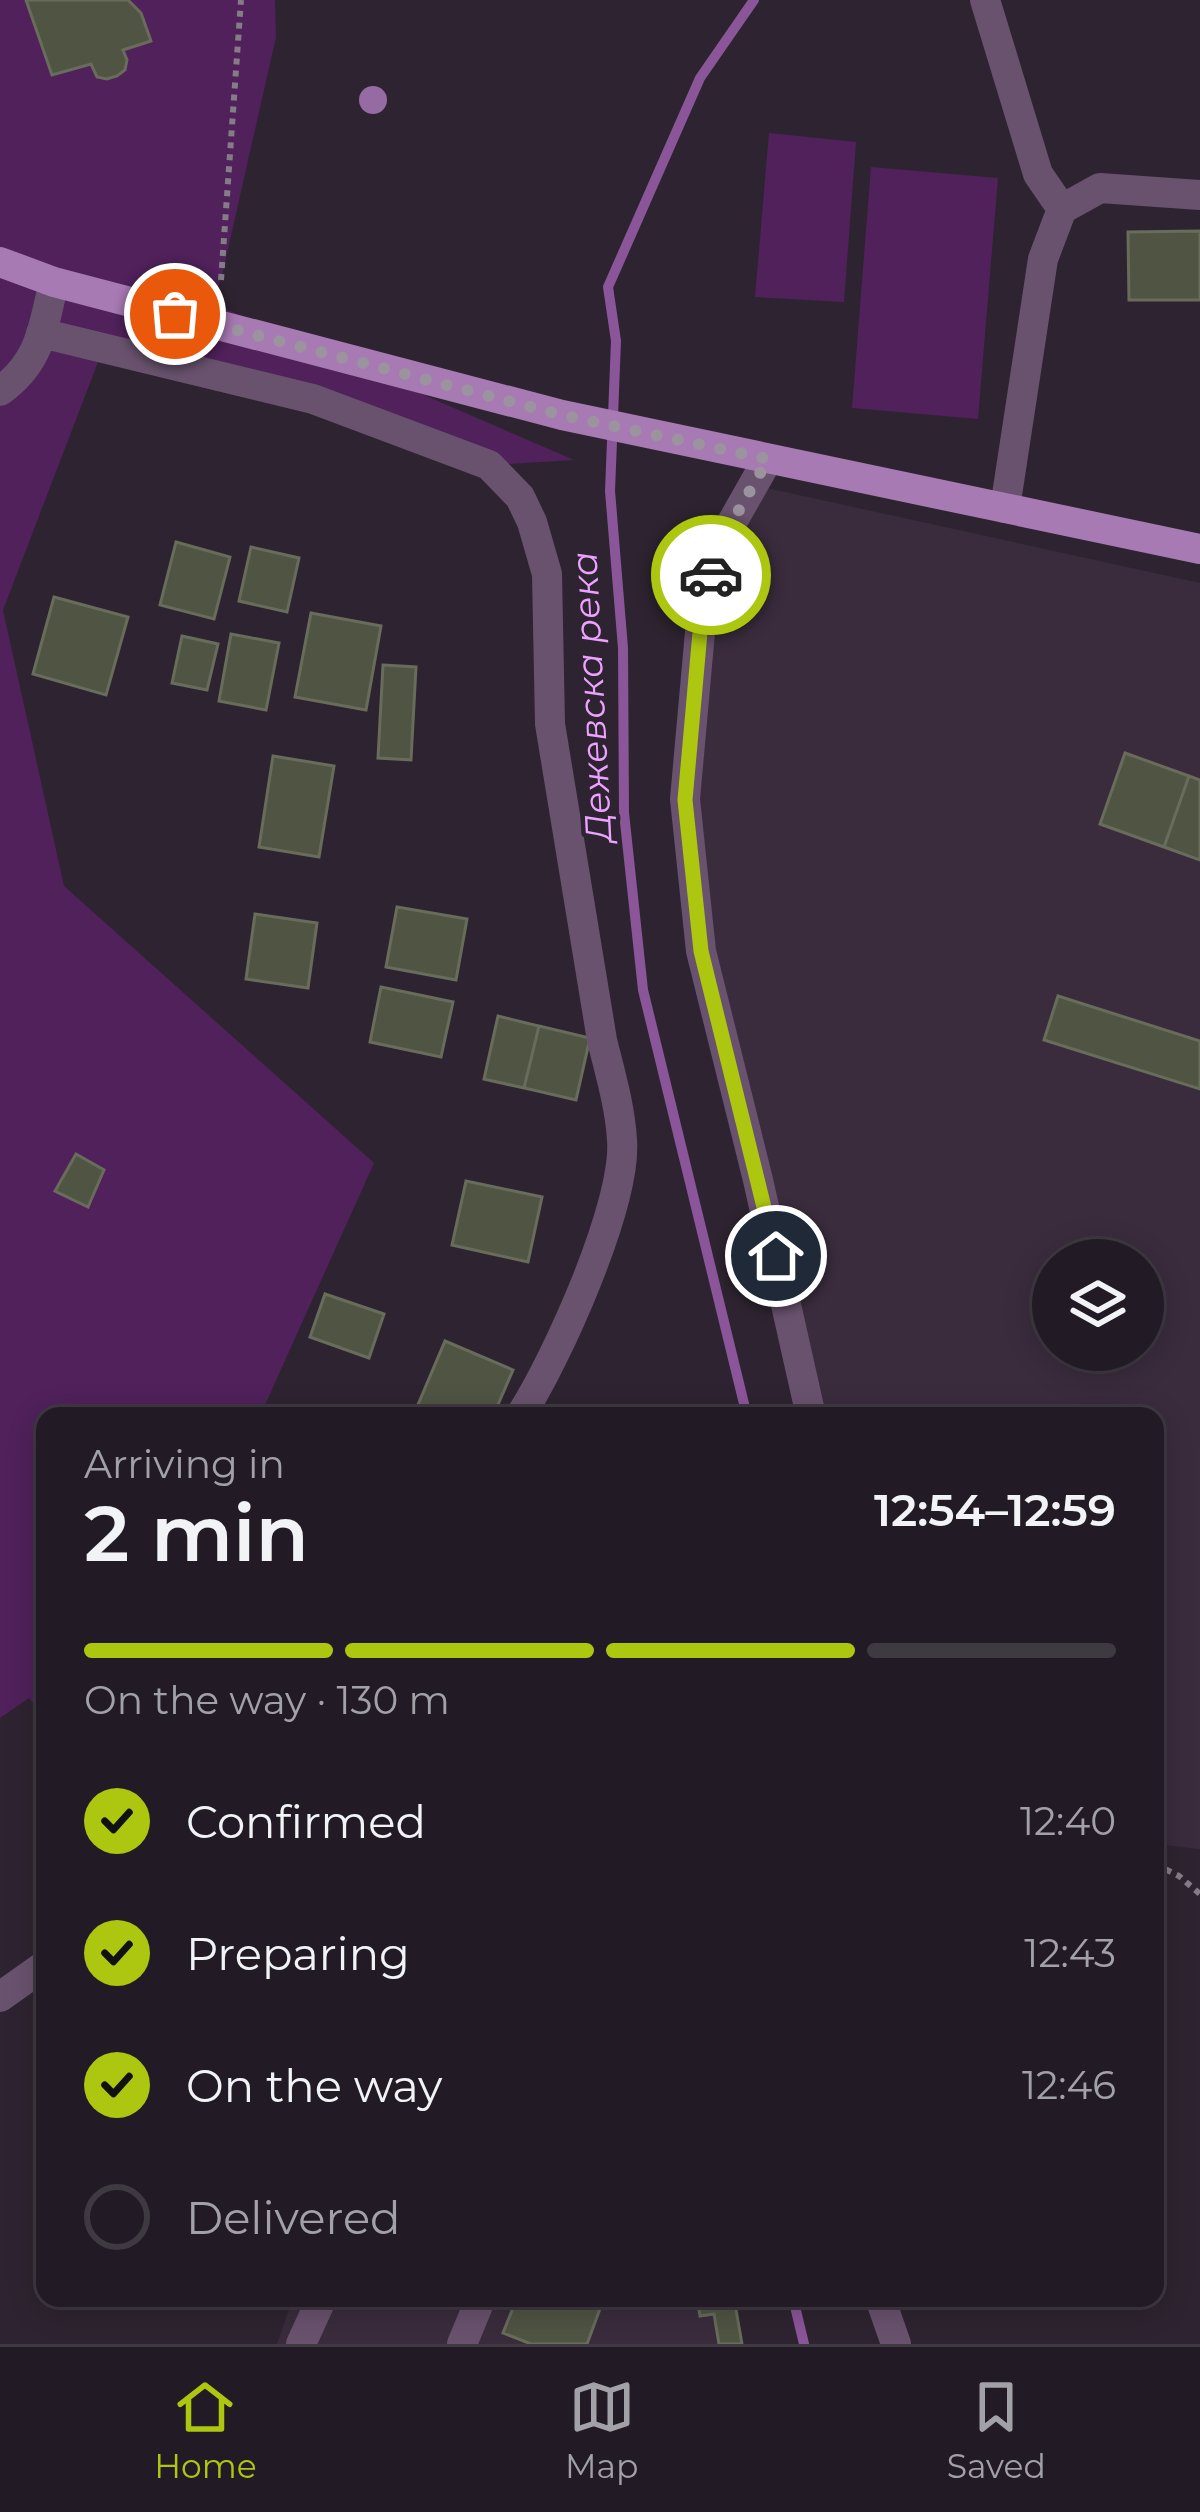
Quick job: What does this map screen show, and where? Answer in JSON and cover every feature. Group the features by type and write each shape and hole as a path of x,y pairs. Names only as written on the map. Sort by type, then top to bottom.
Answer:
{"main road":[{"path":"0,262 54,282 562,415 1200,549"}],"street":[{"path":"985,0 1038,174 1062,209"},
{"path":"1005,508 1043,259 1062,209 1100,188 1200,195"},
{"path":"0,391 28,366 38,348 54,282"},
{"path":"41,333 313,399 489,465 520,497 532,522 547,574 550,724 622,1143 620,1177 607,1222 570,1321 525,1407"},
{"path":"768,459 718,547 707,589 685,800 701,951 809,1407"},
{"path":"0,1997 36,1971"},
{"path":"301,2344 318,2307"},
{"path":"462,2344 478,2307"},
{"path":"883,2307 896,2344"}],"path":[{"path":"221,280 241,0"},
{"path":"1164,1868 1200,1894"}],"shaded area":[{"path":"0,0 275,0 276,37 212,303 574,460 489,465 103,349 3,610 64,886 374,1163 264,1407 36,1407 36,1707 29,1698 0,1718"},
{"path":"769,133 856,142 844,302 755,297"},
{"path":"871,167 998,178 978,419 852,408"},
{"path":"753,485 1200,583 1200,1849 1164,1845 1164,1407 809,1407 685,799 702,610"},
{"path":"290,2307 729,2307 735,2344 277,2344"}],"building":[{"path":"26,0 128,0 141,13 151,41 123,50 125,70 117,76 97,77 91,64 52,75"},
{"path":"1200,231 1200,300 1129,300 1128,232"},
{"path":"176,542 230,557 214,619 160,605"},
{"path":"251,547 299,558 287,612 239,601"},
{"path":"54,597 128,617 106,695 33,674"},
{"path":"311,613 381,626 366,710 295,697"},
{"path":"231,634 279,643 266,710 219,701"},
{"path":"182,636 218,644 207,690 172,683"},
{"path":"383,665 416,667 411,760 378,758"},
{"path":"1125,753 1189,776 1164,847 1100,824"},
{"path":"273,756 334,766 319,857 259,847"},
{"path":"1189,776 1200,780 1200,860 1164,847"},
{"path":"397,907 467,919 456,980 386,967"},
{"path":"255,914 317,923 308,988 246,979"},
{"path":"381,987 453,1002 441,1057 370,1042"},
{"path":"1058,996 1200,1041 1200,1089 1044,1040"},
{"path":"498,1016 539,1026 524,1088 484,1079"},
{"path":"539,1026 590,1038 576,1100 524,1088"},
{"path":"76,1154 104,1170 88,1207 55,1191"},
{"path":"466,1181 542,1197 528,1262 452,1245"},
{"path":"325,1294 384,1314 369,1358 310,1337"},
{"path":"445,1341 513,1370 497,1407 417,1407"},
{"path":"513,2307 601,2307 587,2344 531,2344 503,2333"},
{"path":"698,2307 736,2307 742,2344 719,2344 714,2314 700,2316"}],"waterway":[{"name":"Дежевска река","path":"745,1407 643,990 624,813 623,648 610,491 616,341 608,287 700,78 754,0"},
{"name":"Дежевска река","path":"795,2307 804,2344"}],"way so far":[{"path":"175,314 562,415 768,459 718,547 711,575"}],"route":[{"path":"711,575 702,610 685,800 701,951 776,1256"}]}
